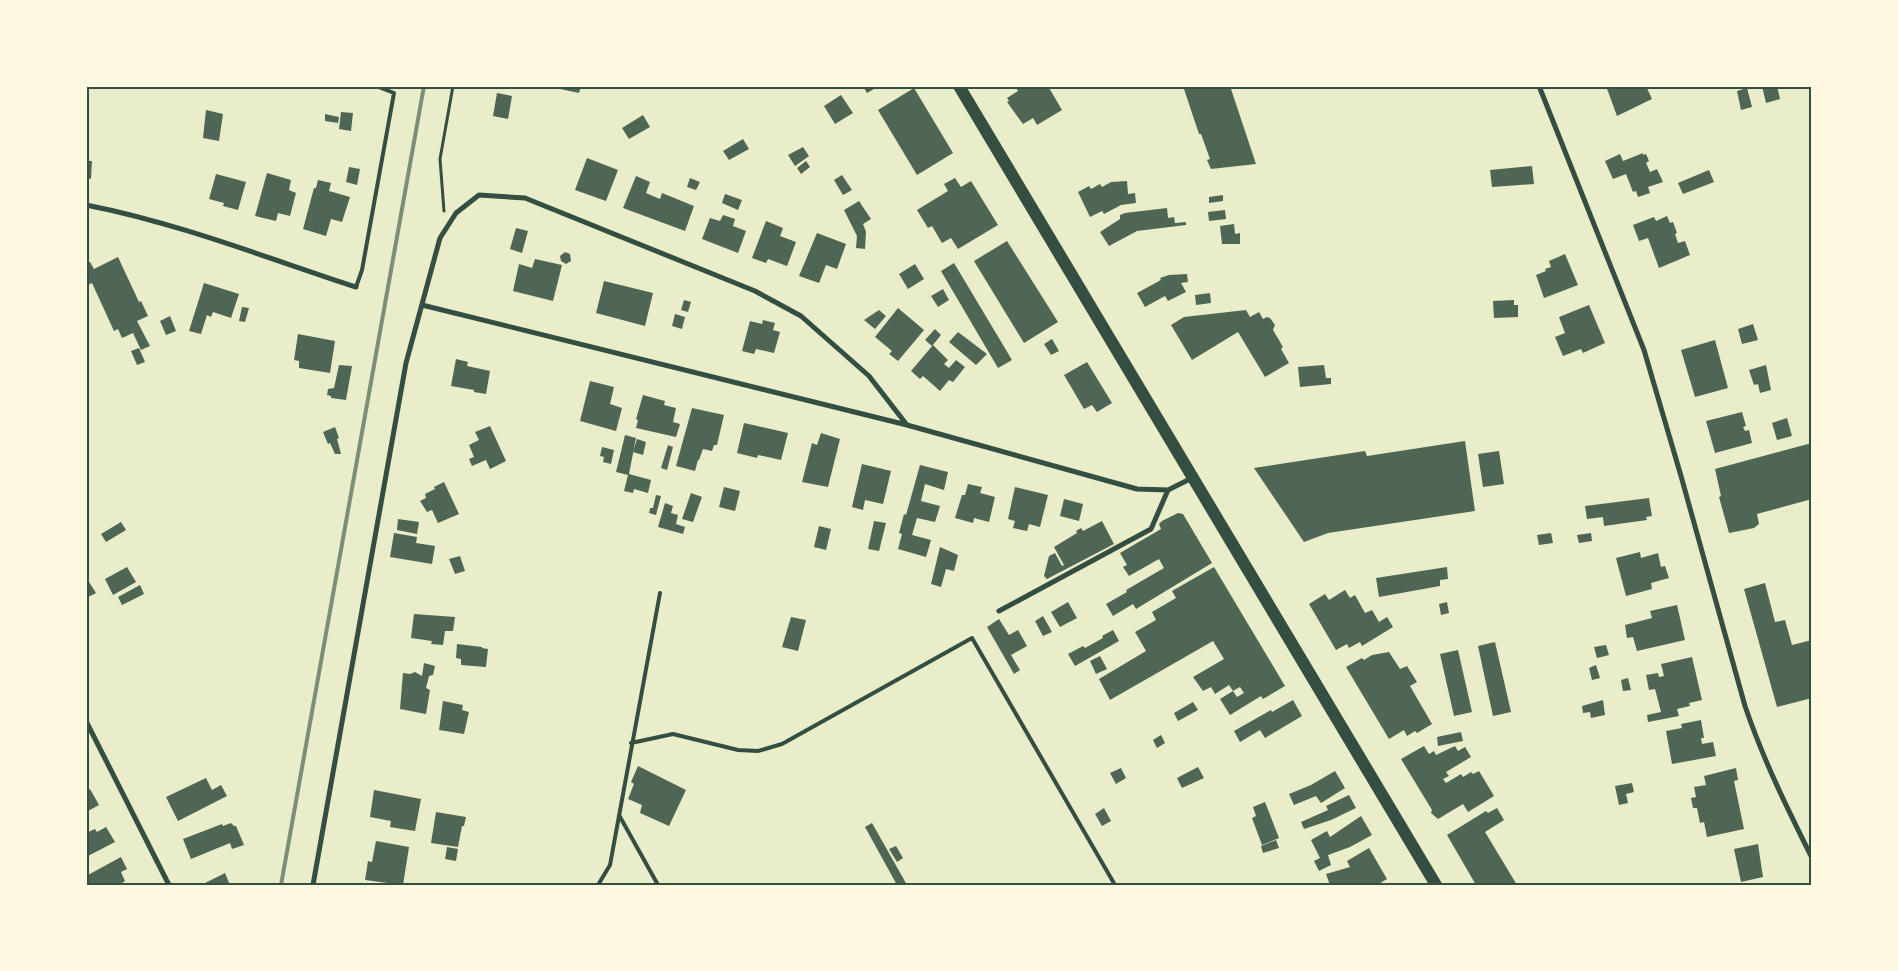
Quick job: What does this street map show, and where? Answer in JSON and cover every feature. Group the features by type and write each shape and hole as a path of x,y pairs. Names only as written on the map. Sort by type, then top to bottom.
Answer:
{"main road":[{"path":"959,86 1436,885"}],"street":[{"path":"1539,86 1644,350 1681,476 1744,706 1774,783 1812,858"},
{"path":"313,885 406,363 440,238 456,213 479,195 525,198 755,291 801,316 870,376 906,425"},
{"path":"86,205 123,212 164,224 356,287"},
{"path":"422,305 906,425 1137,489 1168,490 1193,478"},
{"path":"998,611 1151,528 1168,490"},
{"path":"86,721 169,885"}],"lane":[{"path":"356,287 362,270 394,93 376,86"},
{"path":"598,885 610,865 660,593"},
{"path":"632,743 673,734 738,750 758,751 782,744 972,638 1115,885"},
{"path":"619,814 658,885"}],"path":[{"path":"444,231 440,159 452,86"}],"building":[{"path":"546,86 581,86 579,93"},
{"path":"863,86 879,86 867,93"},
{"path":"1015,86 1048,86 1062,110 1037,125 1033,118 1023,124 1007,102 1009,101 1007,98 1018,91"},
{"path":"1183,86 1230,86 1256,164 1211,169 1207,160 1210,159 1201,134 1199,134"},
{"path":"1606,86 1636,86 1638,89 1646,86 1652,99 1617,116"},
{"path":"1762,86 1777,86 1780,99 1766,103"},
{"path":"914,88 953,153 917,175 878,110"},
{"path":"1747,88 1752,107 1741,110 1737,91"},
{"path":"497,93 512,96 508,119 493,116"},
{"path":"841,95 853,113 835,124 824,106"},
{"path":"206,110 223,114 219,141 203,138"},
{"path":"341,112 353,113 351,131 339,129"},
{"path":"325,114 339,117 338,123 325,121"},
{"path":"643,115 650,127 629,139 622,128"},
{"path":"743,139 749,149 729,160 723,151"},
{"path":"803,147 809,156 795,166 788,155"},
{"path":"1643,153 1643,155 1646,154 1649,161 1646,163 1650,172 1657,169 1663,182 1648,187 1650,193 1638,197 1636,191 1633,192 1626,174 1613,179 1605,161 1620,154 1623,161"},
{"path":"587,158 618,170 606,201 575,190"},
{"path":"86,161 92,161 91,179 86,178"},
{"path":"806,161 810,167 801,174 797,168"},
{"path":"1532,166 1534,184 1492,187 1490,170"},
{"path":"349,167 360,169 357,185 346,182"},
{"path":"1709,170 1714,182 1683,194 1678,183"},
{"path":"267,173 291,180 289,190 296,193 290,216 278,213 276,221 255,216"},
{"path":"216,174 246,182 238,210 223,206 224,203 209,199"},
{"path":"842,175 852,190 843,195 834,180"},
{"path":"636,176 650,182 646,193 660,199 662,193 694,206 685,231 623,208"},
{"path":"690,178 700,182 696,190 687,187"},
{"path":"955,178 961,187 971,181 998,225 958,249 951,238 942,243 932,226 928,228 917,210 948,191 944,184"},
{"path":"318,180 331,183 329,191 350,197 342,222 331,219 326,236 303,229"},
{"path":"1127,181 1128,194 1135,193 1136,203 1121,205 1104,214 1102,211 1090,217 1078,192 1089,186 1091,189 1100,184 1102,187 1111,182"},
{"path":"725,194 742,200 738,210 722,203"},
{"path":"1223,195 1223,201 1209,203 1209,197"},
{"path":"859,201 871,219 863,224 866,232 865,249 856,248 857,236 844,210"},
{"path":"1167,208 1168,218 1174,217 1175,223 1186,222 1186,225 1137,231 1109,246 1100,232 1120,219 1120,215 1125,213"},
{"path":"1225,210 1226,219 1209,221 1208,212"},
{"path":"723,215 735,219 733,226 746,231 738,253 702,239 710,218 720,221"},
{"path":"1667,216 1670,223 1673,222 1678,243 1685,241 1690,255 1659,268 1648,238 1639,241 1633,225 1654,217 1656,221"},
{"path":"766,221 783,228 780,236 796,242 787,266 768,259 766,263 752,258"},
{"path":"1234,224 1235,234 1240,233 1240,244 1222,244 1220,226"},
{"path":"516,228 528,231 522,253 510,249"},
{"path":"817,233 846,244 837,269 826,265 819,283 799,276"},
{"path":"1007,241 1058,322 1024,343 974,261"},
{"path":"565,252 570,254 571,261 566,264 561,261 560,256"},
{"path":"1565,254 1578,285 1544,298 1536,275 1551,267 1549,261"},
{"path":"118,257 139,302 141,301 148,316 137,321 150,346 141,350 133,333 122,338 118,329 114,331 92,283 86,286 86,263 90,262 94,269"},
{"path":"535,259 562,265 553,301 513,291 519,264 532,268"},
{"path":"954,263 1012,360 998,368 941,271"},
{"path":"915,264 924,279 908,289 899,274"},
{"path":"1187,274 1188,282 1181,283 1186,292 1168,301 1165,296 1145,307 1137,293 1161,280 1160,278 1169,275"},
{"path":"604,281 653,293 645,326 596,313"},
{"path":"204,283 239,294 231,318 213,312 211,317 207,315 201,334 189,331"},
{"path":"943,289 949,300 938,307 931,296"},
{"path":"1210,293 1211,303 1196,305 1195,295"},
{"path":"684,300 691,302 688,312 681,310"},
{"path":"1514,300 1514,305 1518,305 1518,317 1494,318 1493,301"},
{"path":"1589,305 1605,343 1583,353 1581,349 1563,356 1555,337 1565,333 1559,317"},
{"path":"242,307 249,308 245,322 239,321"},
{"path":"898,308 924,330 898,361 889,354 892,351 875,337"},
{"path":"879,310 886,316 875,329 864,320"},
{"path":"1246,310 1250,317 1259,312 1263,319 1270,318 1275,325 1273,330 1283,347 1281,349 1289,363 1265,377 1238,332 1192,360 1171,325 1184,317"},
{"path":"675,314 685,317 682,329 672,326"},
{"path":"170,316 176,331 166,335 160,321"},
{"path":"763,320 775,323 773,330 780,332 774,353 756,349 754,354 742,351 750,321 762,324"},
{"path":"1753,324 1758,340 1742,344 1738,329"},
{"path":"935,329 941,335 932,346 925,340"},
{"path":"958,332 987,354 976,365 949,342"},
{"path":"298,334 335,341 330,373 299,368 299,361 294,360"},
{"path":"1052,339 1059,351 1051,355 1044,344"},
{"path":"1715,340 1728,388 1695,397 1681,350"},
{"path":"933,345 948,360 944,364 949,368 956,360 965,367 953,382 949,380 940,391 923,376 920,379 911,371"},
{"path":"139,348 145,362 137,365 131,351"},
{"path":"456,359 468,362 467,366 490,371 486,394 451,386"},
{"path":"1087,362 1112,403 1097,412 1092,405 1084,409 1064,375"},
{"path":"339,365 352,366 346,400 331,398 331,396 327,395 328,389 334,388"},
{"path":"1324,365 1326,378 1331,378 1331,384 1300,387 1298,367"},
{"path":"1766,365 1771,390 1760,393 1758,384 1754,385 1749,370"},
{"path":"590,381 614,387 610,404 622,408 616,431 580,421"},
{"path":"643,395 665,401 664,405 676,408 673,422 680,424 676,437 636,428 638,420 636,419"},
{"path":"692,408 724,415 717,445 714,445 712,451 703,449 695,471 676,466"},
{"path":"1742,412 1746,426 1743,427 1745,431 1749,430 1752,443 1715,453 1706,421"},
{"path":"1787,418 1792,436 1777,440 1772,423"},
{"path":"744,423 788,433 781,460 758,455 757,458 737,453"},
{"path":"490,426 506,461 490,469 486,460 472,466 469,459 474,457 469,445 479,440 475,432"},
{"path":"335,427 339,438 337,439 341,454 335,454 323,432"},
{"path":"821,433 840,439 828,487 802,482 812,443 817,445"},
{"path":"625,435 636,438 629,474 651,480 648,493 634,489 633,493 624,491 628,475 616,472"},
{"path":"637,439 646,442 643,455 633,452"},
{"path":"1465,441 1475,511 1328,533 1304,542 1254,468 1365,451 1367,456"},
{"path":"1812,443 1812,499 1757,514 1759,524 1754,528 1729,533 1719,497 1721,496 1715,469"},
{"path":"668,445 673,447 667,470 661,468"},
{"path":"602,447 614,450 611,464 603,462 604,457 600,456"},
{"path":"1499,451 1504,484 1483,487 1478,454"},
{"path":"862,464 891,471 883,504 865,500 863,510 852,507"},
{"path":"920,465 948,472 944,490 925,484 921,501 940,506 935,522 917,518 912,535 931,540 926,557 898,549 902,534 899,533"},
{"path":"444,482 459,514 438,523 432,510 427,512 420,501 426,498 425,494"},
{"path":"968,484 982,487 980,493 995,497 989,522 974,518 973,523 955,518 962,495 965,495"},
{"path":"724,487 740,491 735,511 719,507"},
{"path":"1015,487 1048,495 1040,527 1029,524 1027,531 1013,528 1015,521 1008,519"},
{"path":"691,493 702,497 693,522 682,519"},
{"path":"656,495 661,496 656,515 649,513 650,508 653,508"},
{"path":"1649,498 1652,516 1646,517 1647,520 1604,526 1603,517 1587,519 1585,506"},
{"path":"1064,499 1083,504 1079,521 1060,516"},
{"path":"665,503 673,506 671,513 678,515 676,524 685,527 683,534 658,527"},
{"path":"1178,513 1183,514 1212,563 1136,609 1133,604 1113,616 1106,604 1164,568 1159,559 1129,576 1123,567 1127,565 1120,553 1161,529 1159,524 1162,521"},
{"path":"398,519 419,522 417,534 397,530"},
{"path":"874,521 886,523 879,551 868,549"},
{"path":"1102,521 1114,544 1047,579 1044,576 1049,556 1055,553 1062,566 1064,565 1054,547 1077,533 1076,531 1081,528 1083,531"},
{"path":"121,522 126,530 106,542 101,534"},
{"path":"819,526 831,529 826,550 814,547"},
{"path":"394,533 417,537 416,543 435,546 432,564 390,557"},
{"path":"1551,533 1553,543 1539,545 1537,535"},
{"path":"1591,533 1592,541 1579,543 1577,535"},
{"path":"940,547 958,555 954,571 946,569 941,587 931,584"},
{"path":"1640,552 1641,558 1658,553 1661,567 1665,566 1669,578 1651,583 1652,589 1626,596 1616,558"},
{"path":"460,556 465,571 455,574 449,559"},
{"path":"127,567 136,582 113,595 105,579"},
{"path":"1214,567 1285,686 1263,699 1261,696 1230,715 1220,699 1233,691 1229,685 1215,694 1211,687 1203,691 1193,677 1224,659 1213,641 1110,700 1099,679 1146,651 1135,632 1156,620 1152,612 1176,598 1172,591","holes":["1240,687 1244,693 1237,697 1233,691"]},
{"path":"1447,567 1448,579 1440,580 1440,586 1379,597 1376,578"},
{"path":"89,582 96,593 86,598 86,583"},
{"path":"1765,583 1775,622 1785,620 1792,645 1812,640 1812,698 1777,707 1744,589"},
{"path":"140,585 144,594 122,605 118,597"},
{"path":"1345,590 1350,598 1355,595 1365,613 1372,610 1379,622 1387,617 1393,627 1362,646 1360,642 1349,648 1347,644 1336,650 1309,604 1325,594 1329,600"},
{"path":"1068,602 1077,618 1060,627 1051,612"},
{"path":"1447,602 1449,613 1441,615 1439,604"},
{"path":"1677,605 1685,640 1637,651 1633,637 1627,638 1625,625 1652,618 1650,611"},
{"path":"414,614 455,617 453,631 445,631 443,645 431,644 432,641 411,638"},
{"path":"1043,616 1052,632 1043,636 1035,621"},
{"path":"791,617 806,620 798,651 782,647"},
{"path":"999,619 1009,635 1018,630 1027,646 1011,655 1020,670 1014,674 987,627"},
{"path":"1113,630 1119,641 1075,666 1068,654 1083,646 1085,648"},
{"path":"1495,642 1511,712 1493,716 1478,646"},
{"path":"457,644 488,649 486,667 461,665 461,659 456,658"},
{"path":"1606,645 1609,655 1597,658 1594,647"},
{"path":"1458,650 1472,712 1454,716 1440,654"},
{"path":"1389,652 1400,669 1407,666 1417,682 1410,686 1432,724 1417,733 1415,731 1407,736 1404,730 1389,739 1346,667 1362,658 1364,660 1372,655"},
{"path":"1100,656 1107,669 1096,674 1090,661"},
{"path":"1692,657 1702,700 1689,703 1690,706 1677,709 1679,716 1648,722 1647,715 1661,712 1655,689 1649,690 1646,675 1658,673 1659,677 1664,676 1661,664"},
{"path":"424,663 435,666 433,675 429,676 426,688 430,690 426,714 400,709 403,673 410,674 415,672 422,676"},
{"path":"1596,665 1600,678 1592,680 1589,668"},
{"path":"1628,678 1631,690 1623,691 1621,680"},
{"path":"1293,700 1302,716 1265,738 1260,730 1240,742 1234,731"},
{"path":"1603,700 1605,715 1591,718 1590,712 1583,713 1582,706"},
{"path":"443,701 463,705 462,710 469,712 464,734 439,730"},
{"path":"1193,702 1198,710 1178,721 1174,713"},
{"path":"1701,720 1704,738 1701,738 1702,744 1713,742 1716,756 1672,764 1666,731 1682,728 1681,724"},
{"path":"1461,732 1463,741 1438,746 1437,737"},
{"path":"1161,735 1165,743 1157,748 1153,740"},
{"path":"1424,746 1429,754 1434,751 1436,755 1455,746 1458,751 1465,747 1471,757 1446,772 1449,776 1443,779 1446,783 1461,774 1463,777 1471,772 1473,774 1479,771 1494,796 1468,812 1463,804 1438,819 1431,813 1432,810 1401,759"},
{"path":"638,766 686,790 669,826 640,813 642,805 628,799 634,784 631,782"},
{"path":"1198,767 1204,778 1182,788 1177,778"},
{"path":"1121,768 1126,778 1116,784 1110,773"},
{"path":"1736,768 1738,780 1734,781 1744,829 1707,837 1704,822 1700,823 1697,808 1693,808 1691,798 1696,797 1694,787 1706,785 1704,776"},
{"path":"1335,771 1345,788 1321,803 1316,796 1294,805 1289,794 1311,785"},
{"path":"206,778 212,790 221,785 227,796 178,821 166,797"},
{"path":"1632,783 1634,792 1626,794 1628,803 1619,805 1615,786"},
{"path":"90,789 99,805 86,812 86,791"},
{"path":"374,790 421,799 415,831 390,827 391,821 370,817"},
{"path":"1349,795 1356,808 1331,820 1304,829 1301,822 1328,810 1326,806"},
{"path":"1265,802 1279,838 1262,845 1252,818 1256,816 1253,807"},
{"path":"1104,808 1111,821 1102,826 1095,814"},
{"path":"1497,808 1504,820 1485,832 1517,885 1476,885 1447,835 1486,811 1488,813"},
{"path":"436,812 466,817 464,826 462,826 458,847 431,843"},
{"path":"1361,816 1372,835 1350,847 1328,855 1331,865 1319,871 1314,861 1320,858 1311,840 1327,831 1330,837"},
{"path":"231,823 236,826 244,845 232,849 230,843 191,859 183,839 222,824 223,826"},
{"path":"872,823 907,885 897,885 865,827"},
{"path":"106,827 115,842 86,857 86,844 88,843 86,833 95,829 97,832"},
{"path":"1276,840 1279,848 1263,853 1261,846"},
{"path":"376,841 409,847 403,885 365,880 368,861 372,862"},
{"path":"1758,844 1763,877 1741,882 1734,849"},
{"path":"896,846 903,858 897,862 889,849"},
{"path":"447,847 458,849 456,861 445,859"},
{"path":"1369,848 1387,879 1377,885 1330,885 1326,874 1350,867 1347,861"},
{"path":"121,857 127,869 121,872 125,881 119,885 86,885 86,876"},
{"path":"225,873 230,885 201,885"}],"railway":[{"path":"281,885 424,86"}]}
